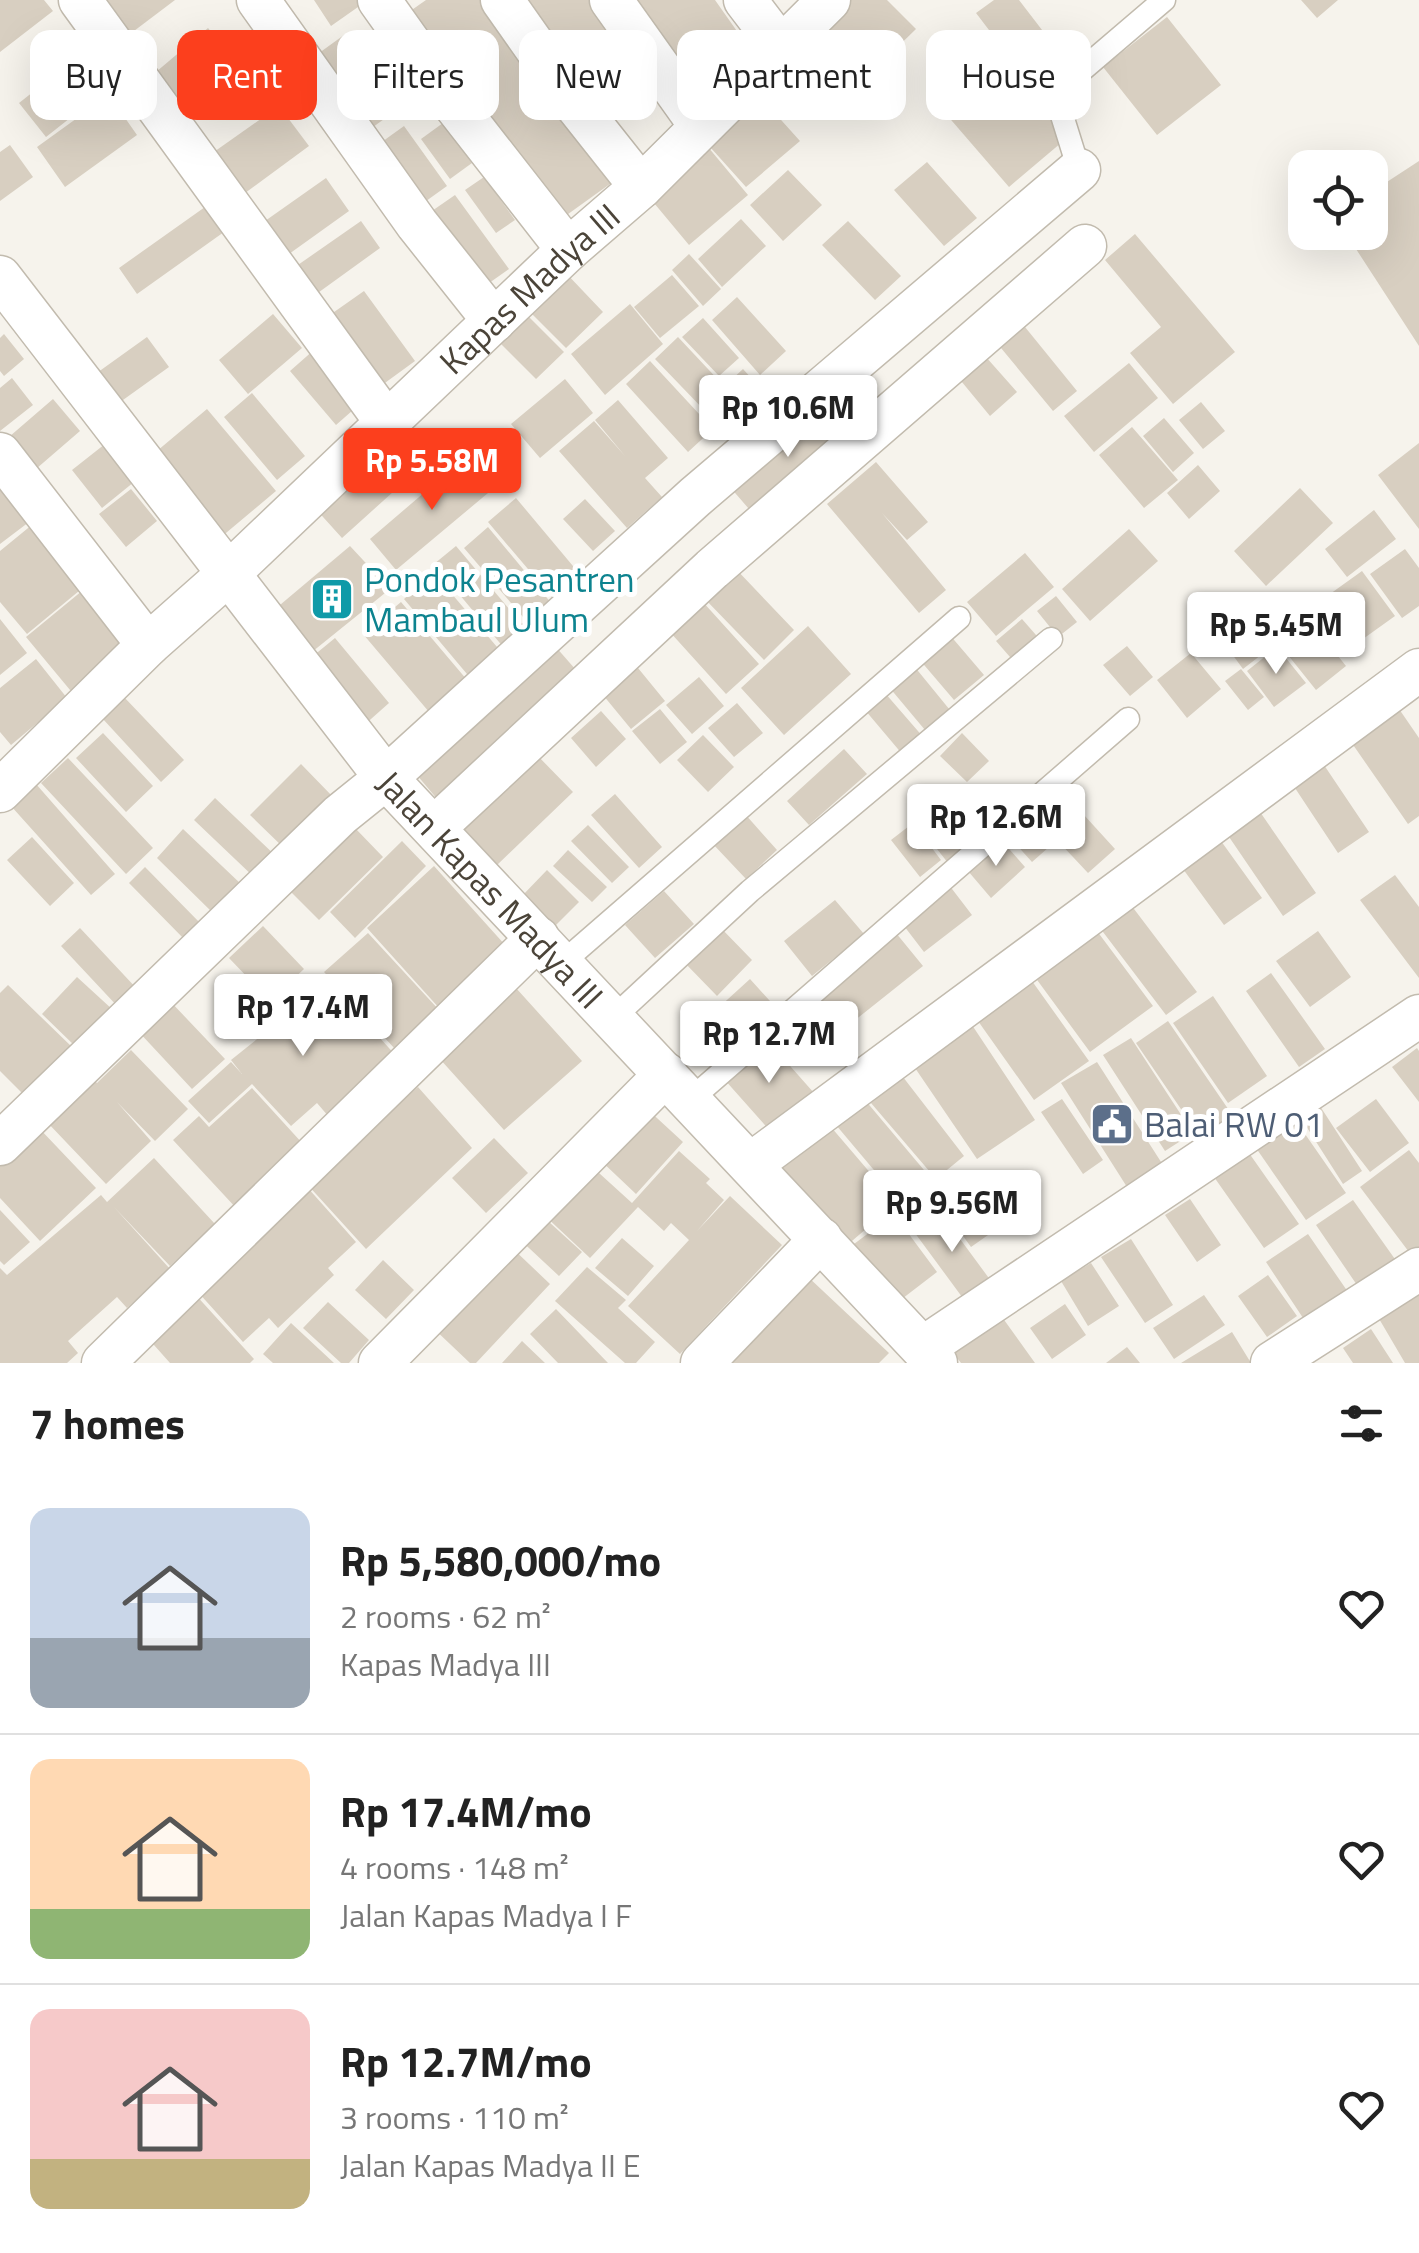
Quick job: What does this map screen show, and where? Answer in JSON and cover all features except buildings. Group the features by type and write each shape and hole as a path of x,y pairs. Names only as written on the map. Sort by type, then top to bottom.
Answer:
{"street":[{"path":"80,0 387,423"},
{"path":"258,0 417,224 494,321"},
{"path":"379,0 442,90 568,250"},
{"path":"502,0 576,105 642,186"},
{"path":"611,0 700,126"},
{"path":"745,0 768,30"},
{"name":"Kapas Madya III","path":"797,30 829,0"},
{"name":"Kapas Madya III","path":"4,779 226,575 568,250 642,186 706,120"},
{"path":"0,1144 340,815 696,498 1079,170"},
{"path":"434,828 712,569 1085,246"},
{"name":"Jalan Kapas Madya III","path":"0,277 386,778 930,1355"},
{"path":"833,380 876,426"},
{"path":"0,454 148,645"},
{"path":"751,1164 1419,670"},
{"path":"102,1363 550,950"},
{"path":"930,1355 1419,1016"},
{"path":"380,1363 678,1087"},
{"path":"702,1363 821,1240"},
{"path":"1272,1363 1419,1269"}],"lane":[{"path":"1079,170 1056,93 1164,0"},
{"path":"550,950 958,618"},
{"path":"614,1018 750,891 1052,639"},
{"path":"678,1087 1128,720"}],"place":[{"name":"Pondok Pesantren Mambaul Ulum","path":"332,599"},
{"name":"Balai RW 01","path":"1112,1124"}]}
